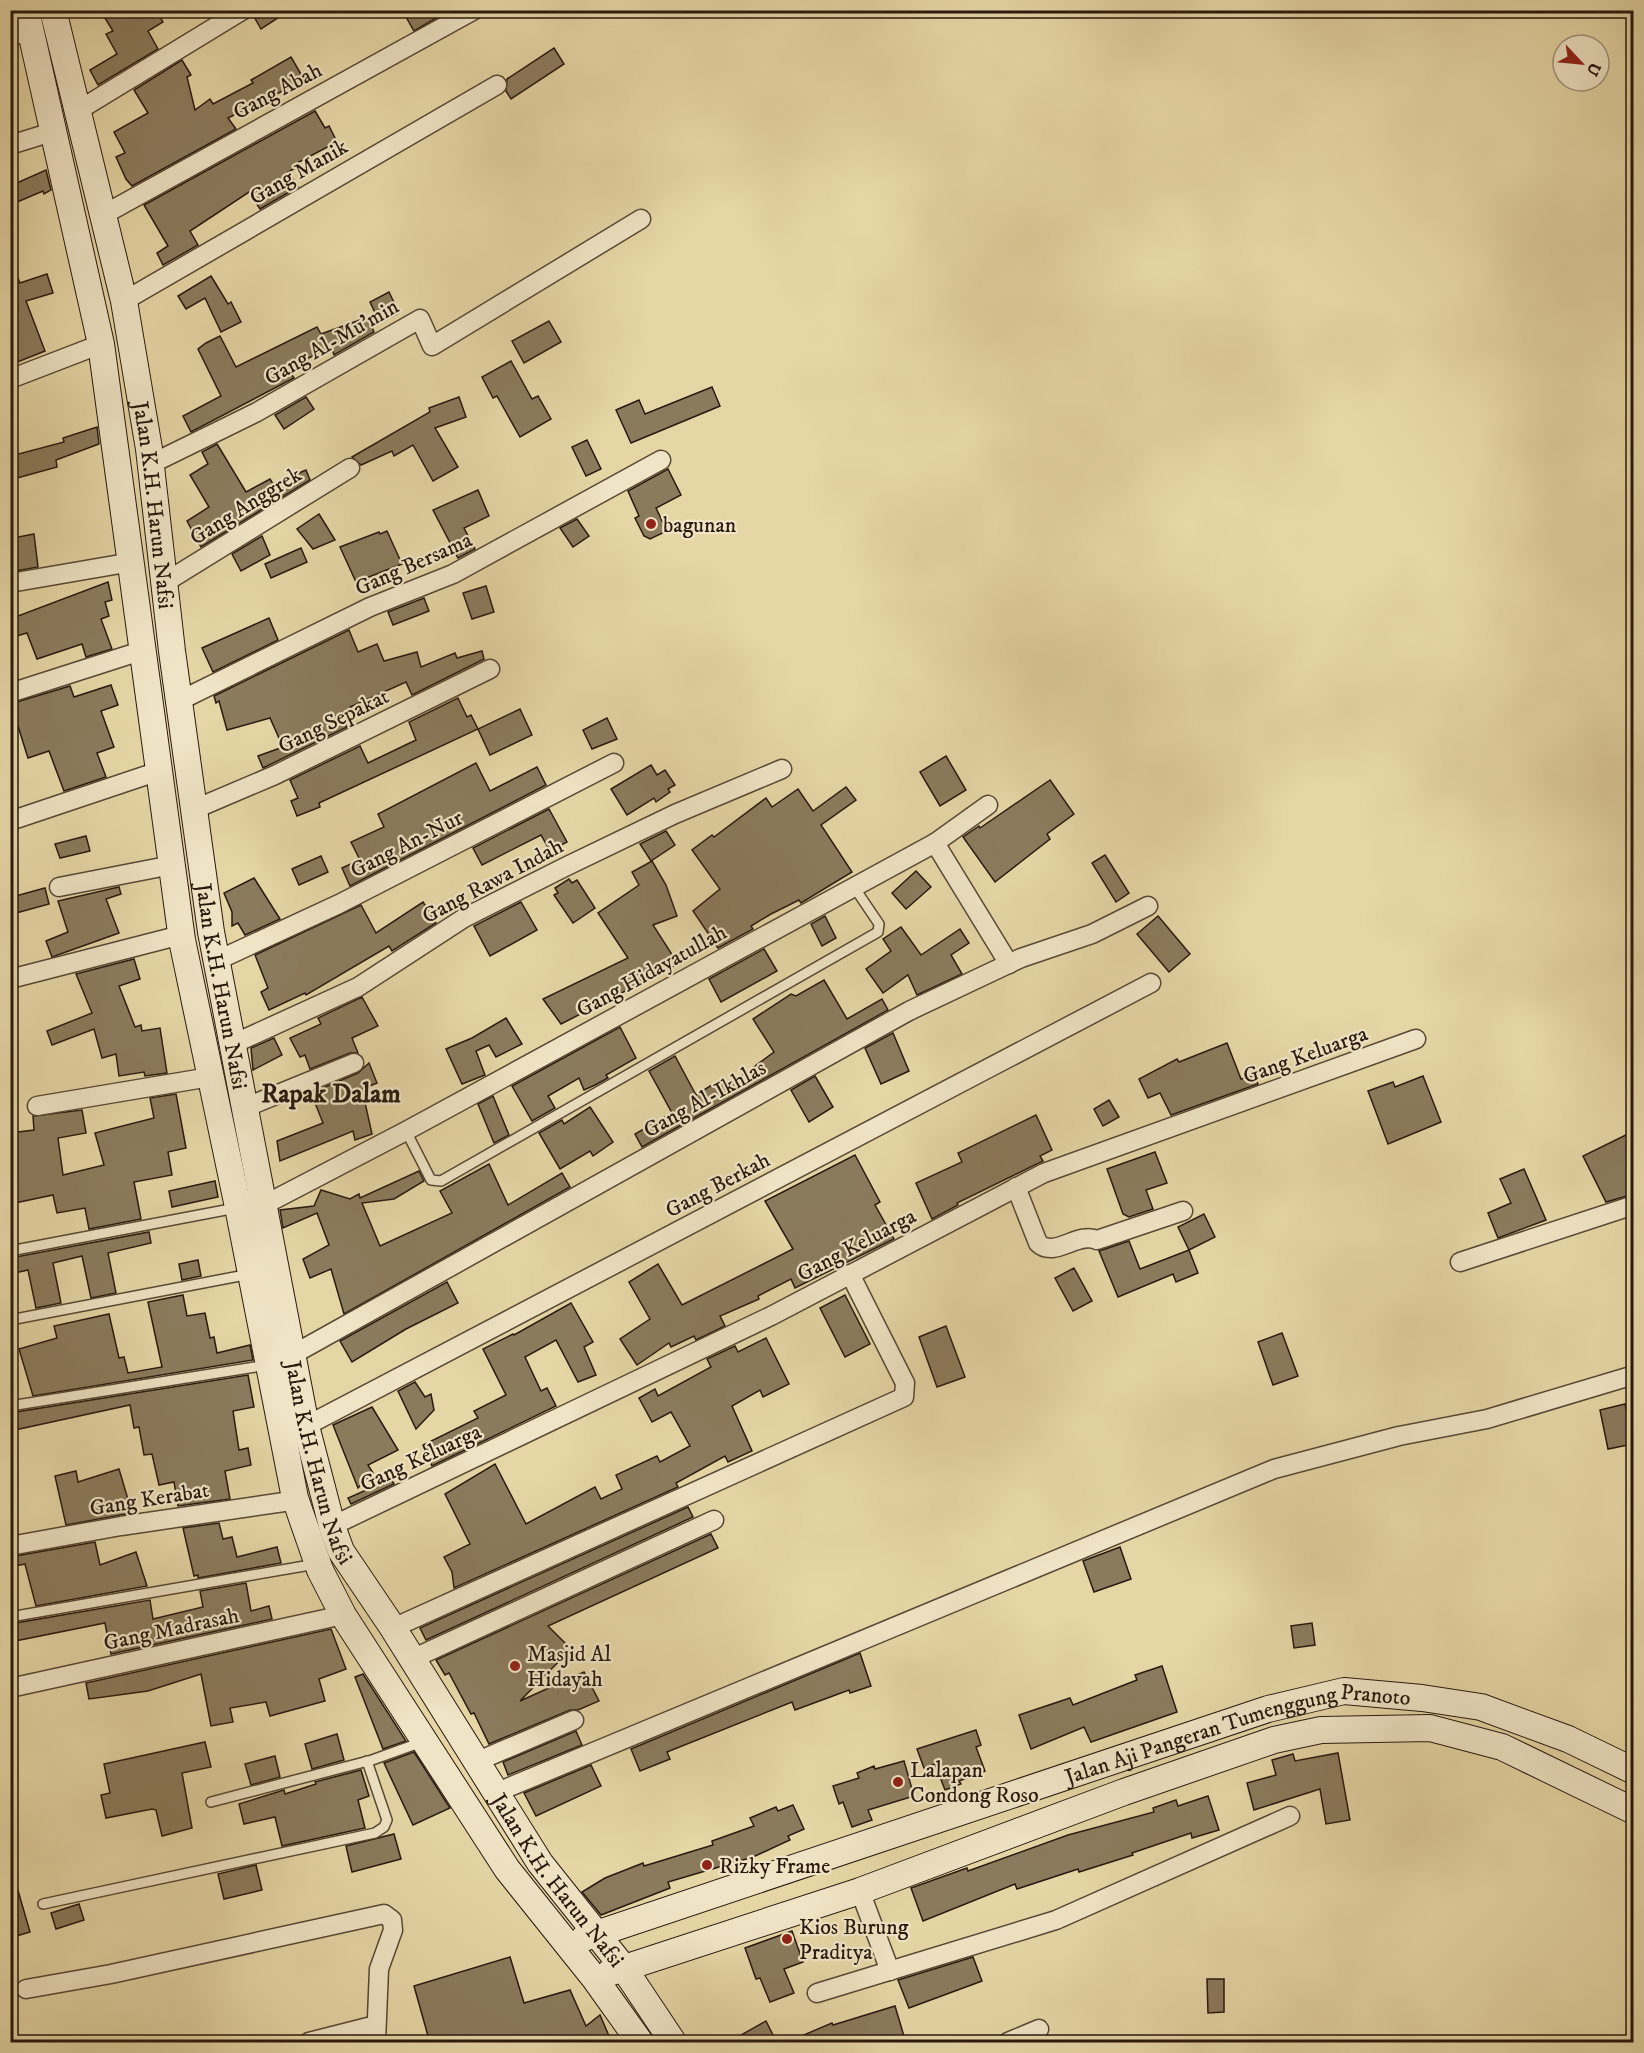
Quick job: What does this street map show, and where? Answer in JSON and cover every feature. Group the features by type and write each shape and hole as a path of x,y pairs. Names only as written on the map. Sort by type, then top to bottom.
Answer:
{"main road":[{"name":"Jalan K.H. Harun Nafsi","path":"53,10 124,301 150,464 179,700 216,961 294,1354 306,1426 332,1526 341,1551 478,1761 495,1793 540,1863 598,1933 673,2043"},
{"name":"Jalan K.H. Harun Nafsi","path":"22,26 38,63 101,344 181,935 238,1207 294,1498 318,1564 343,1615 507,1869 595,1979 640,2043"},
{"path":"38,63 64,55"},
{"path":"199,1028 229,1034"},
{"name":"Jalan Aji Pangeran Tumenggung Pranoto","path":"567,1944 1268,1709 1344,1691 1422,1698 1481,1707 1569,1739 1634,1771"},
{"name":"Jalan Aji Pangeran Tumenggung Pranoto","path":"595,1979 623,1967 860,1891 1124,1792 1274,1740 1321,1730 1430,1728 1502,1747 1634,1811"}],"street":[{"path":"79,110 243,10"},
{"name":"Gang Abah","path":"103,215 474,10"},
{"name":"Gang Manik","path":"124,301 497,85"},
{"path":"10,145 52,132"},
{"name":"Gang Al-Mu'min","path":"150,464 257,412 420,319 432,346 641,219"},
{"path":"10,379 101,344"},
{"name":"Gang Bersama","path":"179,700 370,607 453,574 661,460"},
{"name":"Gang Anggrek","path":"164,583 351,468"},
{"path":"10,583 132,562"},
{"path":"10,693 144,650"},
{"name":"Gang Sepakat","path":"195,809 275,775 490,669"},
{"name":"Gang An-Nur","path":"216,961 339,904 614,763"},
{"name":"Gang Rawa Indah","path":"229,1034 358,987 464,918 675,814 782,769"},
{"path":"10,821 159,771"},
{"name":"Gang Hidayatullah","path":"264,1205 406,1131 935,843 988,805"},
{"path":"935,843 1009,964"},
{"path":"59,887 172,865"},
{"name":"Gang Al-Ikhlas","path":"294,1354 909,1011 1009,964 1092,934 1148,906"},
{"path":"10,979 181,935"},
{"name":"Gang Berkah","path":"306,1426 1151,983"},
{"name":"Gang Keluarga","path":"332,1526 771,1316 1044,1173 1416,1040"},
{"path":"244,1108 354,1063"},
{"path":"37,1106 210,1077"},
{"path":"1016,1187 1038,1243 1043,1248 1086,1237 1097,1240 1183,1211"},
{"path":"1460,1262 1634,1205"},
{"path":"393,1628 904,1397 905,1383 850,1274"},
{"path":"495,1793 1274,1469 1399,1436 1487,1419 1634,1375"},
{"name":"Gang Kerabat","path":"10,1546 121,1526 284,1502 294,1498"},
{"path":"412,1659 714,1520"},
{"name":"Gang Madrasah","path":"10,1688 343,1615"},
{"path":"478,1761 574,1720"},
{"path":"817,1992 1056,1920 1290,1816"},
{"path":"860,1891 890,1971"},
{"path":"26,1989 111,1974 384,1914 392,1920 393,1930 379,1969 376,2036"},
{"path":"309,2043 368,2027 376,2036"},
{"path":"1008,2043 1039,2029"}],"lane":[{"path":"406,1131 431,1180 441,1181 878,932 879,924 854,887"},
{"path":"10,1251 238,1207"},
{"path":"10,1320 250,1274"},
{"path":"10,1406 268,1365"},
{"path":"10,1617 318,1564"},
{"path":"211,1802 369,1760 424,1741"},
{"path":"44,1904 375,1833 384,1827 387,1820 369,1760"}],"building":[{"path":"100,10 156,10 163,22 148,31 158,49 98,85 90,70 117,54 106,34 113,31"},
{"path":"254,10 290,10 261,29 253,15"},
{"path":"402,10 450,10 414,31"},
{"path":"554,48 564,64 511,99 506,91 507,79"},
{"path":"291,57 302,76 297,79 299,83 228,118 236,129 132,186 126,179 116,157 125,153 114,132 148,113 134,90 182,60 191,75 187,77 195,110 210,99 213,104 253,83 251,80"},
{"path":"315,111 325,128 329,126 337,142 297,163 299,166 288,172 298,187 260,209 249,192 190,231 198,245 163,265 157,253 168,246 144,205"},
{"path":"46,170 51,190 44,194 43,191 10,205 10,186"},
{"path":"12,263 20,283 47,274 53,293 26,301 45,351 10,365"},
{"path":"211,276 228,304 231,302 241,322 221,332 205,298 186,309 178,296"},
{"path":"389,292 399,313 380,323 370,302"},
{"path":"368,317 374,332 334,355 331,346 288,369 294,378 191,432 183,416 221,396 198,349 206,343 220,336 236,367 317,327 321,334"},
{"path":"549,321 561,342 524,363 512,341"},
{"path":"511,361 532,399 538,396 551,419 520,437 497,396 493,398 482,377"},
{"path":"712,387 720,406 631,443 616,410 639,400 645,414"},
{"path":"306,397 314,409 284,429 275,415"},
{"path":"459,397 466,417 435,428 458,467 433,481 413,445 394,456 392,451 361,465 352,457 430,412 429,408"},
{"path":"97,427 99,444 56,460 57,467 17,478 11,456 64,442 63,438"},
{"path":"587,440 601,469 586,476 572,447"},
{"path":"217,444 246,492 270,479 273,484 306,470 310,480 201,547 187,521 209,507 190,475 208,464 202,452"},
{"path":"668,469 681,495 656,508 667,531 650,539 644,536 635,518 639,516 628,491"},
{"path":"478,490 489,516 464,528 475,549 458,558 433,510"},
{"path":"319,514 335,540 313,549 297,529"},
{"path":"577,519 589,536 573,547 560,528"},
{"path":"387,531 402,564 356,582 340,547"},
{"path":"34,534 38,567 10,572 10,555 16,555 13,538"},
{"path":"262,536 270,555 241,571 232,554"},
{"path":"301,548 307,562 271,578 265,564"},
{"path":"108,582 112,600 105,602 109,616 101,619 112,649 86,657 82,644 37,659 27,633 10,638 10,619"},
{"path":"486,586 494,612 472,619 463,593"},
{"path":"424,598 429,611 393,625 388,612"},
{"path":"269,618 278,640 213,672 202,648"},
{"path":"349,630 358,652 377,644 384,661 417,652 421,667 455,653 457,658 482,651 484,659 412,695 406,682 350,707 352,709 341,714 347,727 263,768 258,756 283,747 270,718 227,730 219,701 216,703 214,696"},
{"path":"111,685 118,705 101,711 114,747 97,753 106,777 64,791 49,751 28,758 17,723 10,725 10,704 70,686 74,697"},
{"path":"458,698 467,717 471,715 478,729 319,803 320,807 297,816 291,801 298,798 290,780 360,746 368,763 416,740 409,722"},
{"path":"520,709 532,735 490,755 478,729"},
{"path":"607,718 617,739 592,749 583,730"},
{"path":"946,756 966,790 940,806 920,772"},
{"path":"476,763 490,791 537,767 546,785 350,886 342,868 360,860 351,842 384,827 378,814"},
{"path":"651,765 657,775 665,770 675,785 668,789 670,792 656,802 654,798 627,815 611,789"},
{"path":"1050,780 1074,814 1047,834 1050,839 995,882 963,837"},
{"path":"846,787 856,800 821,825 852,872 801,903 799,900 771,914 751,926 753,929 718,948 693,911 720,889 692,850 712,835 714,837 766,798 772,807 798,789 813,811"},
{"path":"549,809 567,842 550,851 541,835 482,865 473,848"},
{"path":"666,831 675,845 651,861 640,844"},
{"path":"86,836 90,851 60,858 55,844"},
{"path":"1105,855 1129,893 1116,902 1092,863"},
{"path":"321,856 328,872 299,885 292,869"},
{"path":"652,861 666,885 677,916 653,925 678,964 561,1024 543,999 628,958 598,913 639,885 632,872"},
{"path":"916,871 931,887 906,909 892,893"},
{"path":"254,878 280,919 245,935 238,923 232,926 232,912 224,893"},
{"path":"569,879 572,883 577,880 595,908 573,923 554,895 558,893 555,888"},
{"path":"119,887 121,894 106,899 119,933 52,957 46,941 68,932 58,901"},
{"path":"45,888 49,904 16,913 12,897"},
{"path":"423,902 436,923 392,951 389,946 306,995 305,993 269,1010 261,992 268,988 255,955 361,905 376,933"},
{"path":"521,902 537,930 490,956 474,926"},
{"path":"825,916 836,938 822,946 811,924"},
{"path":"1158,916 1190,954 1169,972 1137,934"},
{"path":"901,927 921,955 960,929 969,943 951,955 962,974 917,995 908,975 883,993 866,969 891,951 883,939"},
{"path":"764,949 777,971 721,1002 709,979"},
{"path":"134,959 140,979 119,986 135,1027 141,1025 142,1031 160,1028 167,1073 145,1076 144,1072 119,1076 116,1054 102,1058 94,1029 52,1045 47,1031 92,1013 76,974"},
{"path":"824,980 847,1019 882,999 888,1010 642,1147 635,1134 672,1113 649,1071 675,1056 696,1095 723,1078 728,1086 774,1052 753,1019 791,994 796,996"},
{"path":"362,997 378,1026 352,1038 358,1053 350,1053 310,1069 305,1055 300,1057 290,1038 321,1024 318,1018"},
{"path":"506,1018 522,1044 496,1057 489,1045 476,1051 485,1075 462,1084 446,1049 472,1038"},
{"path":"620,1027 636,1058 606,1075 608,1078 584,1090 579,1078 548,1096 555,1108 532,1121 512,1086"},
{"path":"893,1033 909,1071 881,1084 865,1048"},
{"path":"274,1038 282,1055 253,1070 251,1048"},
{"path":"1227,1043 1241,1079 1255,1075 1258,1084 1171,1115 1160,1093 1148,1098 1139,1079 1177,1059 1179,1062"},
{"path":"369,1063 377,1083 362,1089 372,1134 355,1140 353,1131 280,1161 277,1141 323,1123 311,1093 358,1073"},
{"path":"815,1076 833,1107 809,1122 791,1090"},
{"path":"1423,1076 1441,1122 1388,1144 1368,1091 1393,1082 1395,1087"},
{"path":"176,1094 186,1148 168,1152 172,1175 134,1182 141,1219 89,1229 85,1208 57,1213 53,1195 10,1204 10,1133 34,1130 33,1116 82,1110 86,1133 58,1138 63,1175 104,1165 95,1133 154,1118 150,1098"},
{"path":"493,1096 509,1135 494,1143 478,1104"},
{"path":"1109,1100 1119,1117 1103,1126 1094,1109"},
{"path":"590,1107 613,1142 593,1156 590,1151 560,1169 539,1133 562,1120 564,1124"},
{"path":"1036,1115 1052,1150 1040,1156 1043,1161 957,1203 958,1205 932,1219 916,1183 962,1162 958,1153"},
{"path":"1634,1131 1634,1194 1606,1202 1583,1156"},
{"path":"1155,1152 1167,1183 1146,1190 1153,1209 1129,1217 1123,1214 1107,1169"},
{"path":"855,1155 880,1202 875,1205 894,1239 795,1288 791,1279 758,1296 759,1299 720,1316 725,1326 696,1340 694,1336 671,1347 669,1343 637,1365 620,1339 650,1319 629,1282 658,1264 682,1305 793,1249 765,1201"},
{"path":"489,1164 508,1205 562,1173 570,1187 344,1314 331,1269 310,1278 303,1259 329,1245 317,1213 283,1228 280,1210 314,1206 321,1190 350,1199 359,1194 360,1198 419,1171 424,1181 394,1199 362,1203 380,1246 452,1213 440,1191"},
{"path":"1524,1169 1546,1220 1498,1238 1488,1213 1511,1203 1500,1179"},
{"path":"215,1181 218,1197 172,1207 169,1191"},
{"path":"1204,1214 1215,1237 1189,1250 1178,1227"},
{"path":"149,1232 151,1243 108,1253 116,1293 91,1298 82,1256 53,1263 61,1303 36,1308 28,1270 10,1274 10,1258"},
{"path":"1129,1241 1140,1269 1189,1250 1198,1273 1176,1282 1173,1274 1118,1297 1099,1251"},
{"path":"198,1260 201,1276 182,1280 179,1264"},
{"path":"1074,1268 1092,1301 1073,1311 1055,1278"},
{"path":"447,1282 458,1303 406,1329 352,1362 340,1341"},
{"path":"183,1295 187,1316 205,1313 210,1338 214,1337 217,1353 250,1345 253,1360 33,1396 19,1349 57,1338 54,1326 109,1314 119,1358 124,1357 128,1373 162,1367 148,1302"},
{"path":"845,1295 870,1344 845,1357 820,1308"},
{"path":"571,1303 593,1342 584,1347 596,1375 578,1382 556,1340 525,1357 541,1391 547,1388 556,1406 432,1466 423,1445 478,1418 474,1411 506,1395 483,1349 514,1335"},
{"path":"946,1326 965,1377 937,1387 919,1337"},
{"path":"1282,1333 1298,1376 1273,1385 1258,1342"},
{"path":"766,1338 789,1384 763,1397 760,1390 732,1406 752,1451 728,1462 725,1456 676,1483 678,1487 454,1588 452,1572 444,1557 470,1544 445,1494 495,1464 526,1524 595,1487 601,1499 622,1489 616,1475 657,1456 660,1462 690,1446 671,1412 652,1422 639,1398 655,1389 658,1396 711,1367 707,1359 735,1346 738,1352"},
{"path":"248,1375 254,1407 233,1411 239,1450 248,1448 251,1465 225,1471 230,1499 178,1506 174,1482 159,1485 152,1454 144,1455 139,1427 134,1428 130,1405 10,1431 10,1413"},
{"path":"415,1382 425,1397 431,1394 434,1410 416,1429 398,1391"},
{"path":"1625,1404 1633,1444 1608,1449 1600,1410"},
{"path":"372,1407 398,1450 368,1465 373,1473 358,1488 333,1425"},
{"path":"119,1469 132,1513 66,1525 55,1476 76,1471 78,1482"},
{"path":"391,1479 394,1484 351,1504 348,1498"},
{"path":"688,1507 693,1517 426,1640 420,1628"},
{"path":"219,1523 223,1539 232,1537 237,1557 277,1547 281,1563 198,1578 198,1575 194,1576 183,1528"},
{"path":"711,1534 718,1548 548,1626 571,1649 520,1701 584,1672 599,1701 578,1710 570,1710 489,1744 474,1713 471,1714 449,1673 445,1675 436,1660"},
{"path":"95,1542 100,1565 136,1552 147,1586 36,1606 25,1564 10,1567 10,1557"},
{"path":"1120,1547 1131,1579 1094,1592 1083,1561"},
{"path":"246,1583 251,1611 269,1606 272,1619 111,1654 105,1623 10,1642 10,1624 150,1600 153,1619 203,1607 200,1591"},
{"path":"1312,1623 1315,1645 1294,1648 1291,1626"},
{"path":"331,1629 346,1669 319,1679 325,1701 270,1716 266,1702 230,1708 233,1722 211,1726 201,1674 148,1691 89,1699 86,1683"},
{"path":"860,1653 871,1686 850,1693 849,1690 795,1710 792,1702 667,1752 670,1759 640,1771 631,1749"},
{"path":"1162,1666 1177,1712 1091,1742 1084,1727 1031,1749 1019,1715 1070,1698 1073,1705 1137,1680 1135,1675"},
{"path":"363,1674 406,1741 383,1749 355,1677"},
{"path":"976,1730 981,1745 976,1747 985,1771 959,1781 961,1784 945,1790 935,1764 924,1768 917,1749"},
{"path":"576,1731 582,1745 508,1775 503,1762"},
{"path":"337,1734 344,1760 312,1769 305,1744"},
{"path":"205,1742 211,1767 182,1773 192,1828 162,1836 156,1810 152,1809 106,1818 101,1795 110,1793 104,1764"},
{"path":"414,1752 450,1808 413,1825 384,1763"},
{"path":"1338,1753 1350,1820 1326,1824 1320,1789 1254,1810 1247,1783 1276,1775 1272,1760 1293,1754 1295,1761"},
{"path":"275,1756 280,1777 251,1785 245,1764"},
{"path":"904,1761 914,1796 868,1810 872,1820 852,1827 843,1802 839,1804 833,1786 859,1778 857,1773 874,1766 875,1769"},
{"path":"591,1765 601,1786 536,1816 524,1793"},
{"path":"361,1770 369,1796 358,1800 365,1828 282,1846 275,1817 244,1824 239,1804 284,1790 285,1794 316,1784 315,1782"},
{"path":"1208,1796 1219,1830 1192,1838 1191,1833 1132,1853 1133,1855 1079,1872 1078,1869 1017,1889 1015,1884 923,1921 911,1888 967,1868 968,1871 1068,1835 1154,1812 1153,1808 1176,1800 1178,1806"},
{"path":"793,1805 804,1829 788,1836 790,1840 753,1857 668,1882 670,1888 601,1915 582,1892 605,1878 643,1863 644,1866 713,1845 712,1841 754,1826 750,1818 776,1807 778,1811"},
{"path":"394,1834 401,1859 352,1872 346,1846"},
{"path":"256,1865 262,1890 224,1899 218,1874"},
{"path":"10,1880 15,1880 30,1932 10,1938"},
{"path":"79,1904 84,1920 56,1929 51,1913"},
{"path":"792,1931 803,1962 784,1969 794,1993 770,2002 760,1978 756,1979 745,1948"},
{"path":"510,1957 524,2003 570,1990 586,2026 600,2015 612,2043 430,2043 414,1986"},
{"path":"973,1957 982,1981 909,2008 898,1980"},
{"path":"1207,1979 1224,1979 1224,2012 1208,2013"},
{"path":"895,2006 906,2043 785,2043 832,2023 833,2025"},
{"path":"766,2021 777,2043 727,2043"}],"place":[{"name":"bagunan","path":"651,524"},
{"name":"Masjid Al Hidayah","path":"515,1666"},
{"name":"Lalapan Condong Roso","path":"898,1782"},
{"name":"Rizky Frame","path":"707,1865"},
{"name":"Kios Burung Praditya","path":"787,1939"}],"district":[{"name":"Rapak Dalam","path":"331,1093"}]}
